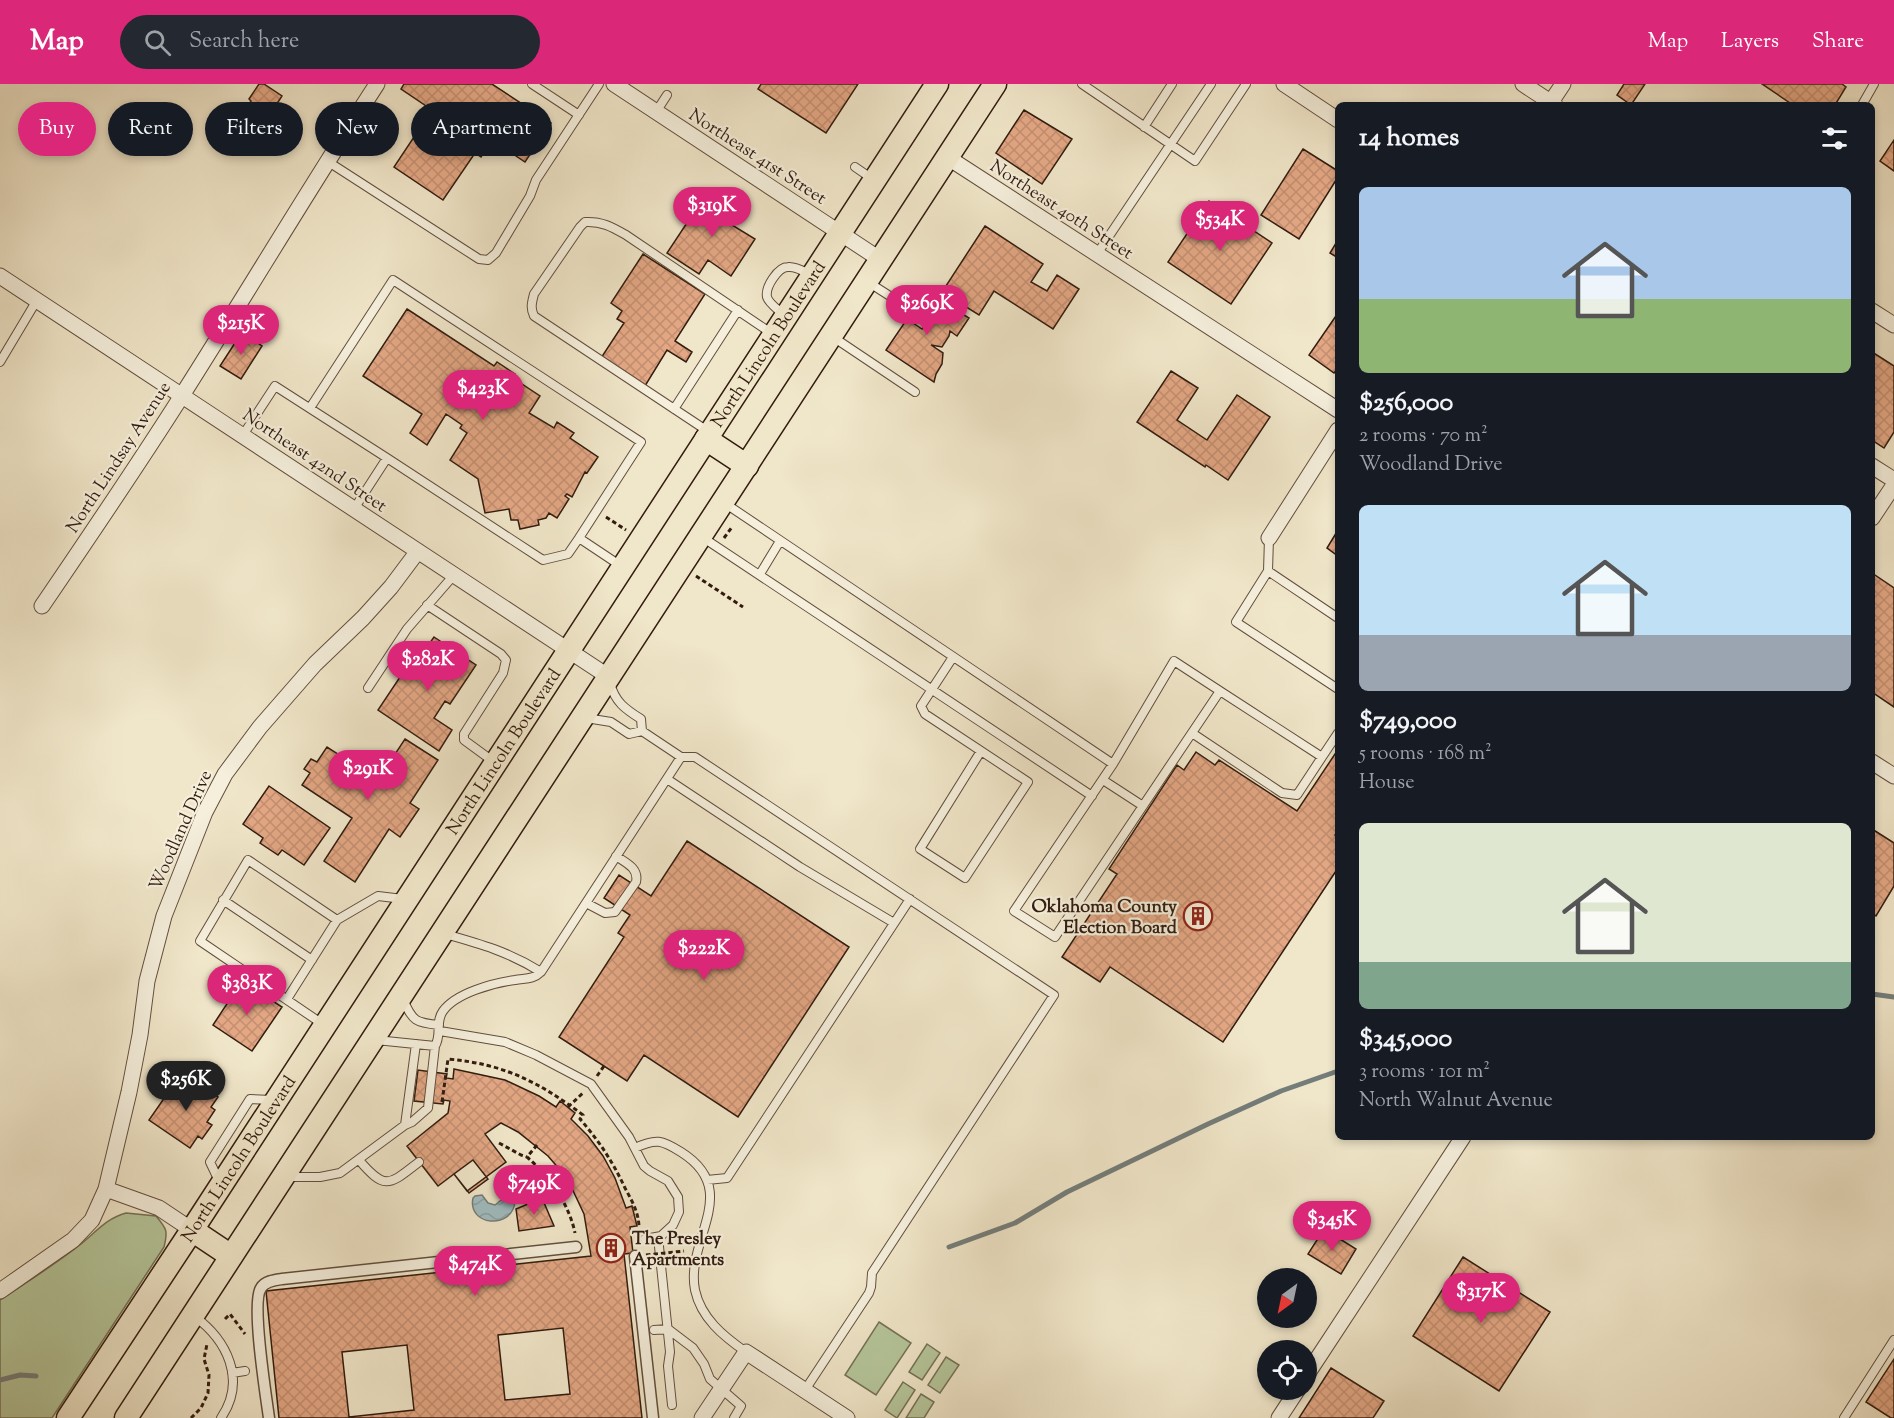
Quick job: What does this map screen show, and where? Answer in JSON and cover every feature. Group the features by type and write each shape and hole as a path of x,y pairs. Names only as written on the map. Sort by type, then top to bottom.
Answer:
{"main road":[{"name":"North Lincoln Boulevard","path":"68,1418 937,84"},
{"path":"126,1418 609,677 712,539 723,503 995,84"},
{"path":"708,436 747,466"},
{"path":"192,1230 231,1256"}],"street":[{"name":"North Lindsay Avenue","path":"42,606 111,506 377,84"},
{"name":"Northeast 41st Street","path":"614,84 881,260"},
{"path":"1284,84 1335,118"},
{"path":"1523,84 1548,102"},
{"path":"1552,102 1563,84"},
{"name":"Northeast 40th Street","path":"947,158 1335,408"},
{"name":"Northeast 42nd Street","path":"0,276 609,677"},
{"path":"1875,315 1894,325"},
{"path":"1269,538 1335,435"},
{"path":"1875,468 1894,480"},
{"path":"1875,514 1894,485"},
{"name":"Woodland Drive","path":"0,1291 73,1240 92,1220 106,1189 129,1092 147,981 164,915 205,812 225,774 260,727 315,664 363,618 391,587 418,551"},
{"path":"1875,764 1894,776"},
{"path":"1317,1359 1461,1140"},
{"path":"106,1189 159,1208 192,1230"},
{"path":"269,1418 257,1311 260,1290 265,1284 282,1279 576,1247"},
{"path":"640,1256 653,1418"},
{"path":"702,1418 746,1352 847,1418"},
{"path":"1279,1418 1291,1400"}],"lane":[{"path":"532,84 579,115"},
{"path":"327,161 479,259 488,260 496,253 530,196 536,180 599,84"},
{"path":"1082,84 1195,160 1246,84"},
{"path":"1144,127 1172,84"},
{"path":"1097,254 1211,84"},
{"path":"1864,102 1874,84"},
{"path":"656,112 667,95"},
{"path":"855,167 875,180"},
{"path":"708,436 674,409 534,316 531,303 534,294 580,227 585,222 595,221 607,224 626,235 738,310 780,326"},
{"path":"780,326 768,300 766,293 768,288 780,270 785,267 792,267 813,275"},
{"path":"243,435 275,386 543,560 568,554 641,442 393,280 310,408"},
{"path":"867,281 910,309"},
{"path":"0,362 37,300"},
{"path":"674,409 738,310"},
{"path":"831,336 915,392"},
{"path":"354,509 387,458"},
{"path":"723,503 1113,764"},
{"path":"579,538 623,566"},
{"path":"1269,538 1268,570 1236,622 1335,687"},
{"path":"712,539 760,574 1092,796"},
{"path":"760,574 780,541"},
{"path":"1268,570 1335,616"},
{"path":"368,688 407,629 454,575"},
{"path":"427,605 501,654 506,660 503,673 464,734 464,740 469,745 495,763"},
{"path":"953,657 921,706 925,714 1028,782 965,878 920,849 981,751"},
{"path":"1220,691 1054,938 1014,911 1103,780 1174,661 1322,757"},
{"path":"609,677 613,695 618,702 641,719 642,731"},
{"path":"582,718 611,722 629,734 642,731 681,757 695,756 1054,995 872,1273 868,1293 805,1390"},
{"path":"1192,733 1282,793 1297,795 1335,738"},
{"path":"282,1177 331,1176 348,1169 428,1108 440,1015 445,1008 470,992 500,982 532,978 541,972 681,757"},
{"path":"667,779 794,864 894,923"},
{"path":"1103,780 1143,806"},
{"path":"586,903 605,913 615,912 636,882 634,869 616,856"},
{"path":"325,1025 200,941 248,860 337,920"},
{"path":"286,999 337,920 378,896 407,900"},
{"path":"707,1180 727,1178 910,899"},
{"path":"223,900 312,960"},
{"path":"441,933 500,950 541,972"},
{"path":"401,995 409,1014 416,1021 505,1042 586,1080 598,1092 646,1168 669,1181 678,1197 679,1208 668,1231 658,1237 641,1238"},
{"path":"372,1040 435,1046"},
{"path":"405,1125 416,1044"},
{"path":"635,1148 653,1141 664,1142 692,1160 703,1171 707,1180 710,1208 695,1265 698,1301 708,1318 724,1335 746,1352"},
{"path":"359,1160 377,1179 388,1182 396,1179 419,1162"},
{"path":"658,1237 670,1352 668,1366 672,1405"},
{"path":"193,1314 214,1333 226,1351 232,1373 229,1401 221,1418"},
{"path":"654,1330 668,1329 693,1348 704,1364 710,1379 741,1406 734,1418"},
{"path":"1844,1418 1894,1340"},
{"path":"232,1373 245,1371"}],"path":[{"path":"616,524 630,533"},
{"path":"712,539 732,527"},
{"path":"695,575 743,607"},
{"path":"448,1059 483,1064 514,1072 541,1086 583,1115 580,1119 605,1149 634,1204 641,1238"},
{"path":"596,1078 604,1066"},
{"path":"569,1106 586,1091"},
{"path":"500,1143 527,1157 552,1184 574,1227 576,1247"},
{"path":"527,1157 537,1145"},
{"path":"640,1256 684,1251"},
{"path":"225,1319 230,1314 248,1341"},
{"path":"191,1418 201,1408 208,1393 209,1375 204,1359 208,1342 214,1333"}],"green space":[{"path":"126,1213 156,1216 166,1230 164,1247 52,1418 0,1418 0,1300 62,1259 107,1222"},
{"path":"879,1322 911,1343 876,1395 845,1375"},
{"path":"927,1344 940,1353 922,1380 909,1372"},
{"path":"946,1357 959,1365 940,1393 928,1385"},
{"path":"903,1382 915,1390 897,1418 885,1410"},
{"path":"921,1394 934,1402 924,1418 906,1418"}],"water":[{"path":"482,1195 488,1203 495,1205 510,1196 515,1202 512,1211 499,1220 483,1219 473,1207 473,1198"}],"building":[{"path":"259,84 264,84 282,96 278,102 250,102 249,99"},
{"path":"404,84 492,84 519,102 420,102 401,89"},
{"path":"761,84 858,84 826,133 758,89"},
{"path":"1624,84 1645,84 1633,102 1627,102 1617,95"},
{"path":"1762,84 1842,84 1846,87 1837,102 1789,102"},
{"path":"1024,110 1072,139 1042,184 996,153"},
{"path":"1894,140 1894,171 1880,161"},
{"path":"411,142 411,156 473,156 443,200 394,167"},
{"path":"1303,149 1335,169 1335,182 1299,239 1261,215"},
{"path":"516,156 529,156 525,162"},
{"path":"708,191 740,212 732,225 755,239 731,276 708,260 699,274 667,253"},
{"path":"1209,201 1272,243 1231,304 1168,262"},
{"path":"985,226 1043,264 1031,282 1047,291 1057,275 1079,289 1053,329 994,291 979,315 942,292"},
{"path":"1335,245 1335,256 1330,253"},
{"path":"643,254 705,294 675,341 692,352 686,362 667,350 645,386 601,358 624,323 617,319 622,311 611,303"},
{"path":"926,291 969,318 957,336 950,331 942,347 931,345 943,353 942,364 934,382 886,350 907,319 922,329 927,322 912,312"},
{"path":"407,309 494,366 497,362 515,374 513,378 540,396 529,413 554,428 557,422 574,433 570,438 598,457 587,473 585,472 572,497 567,494 565,496 569,499 557,518 549,513 546,518 538,520 539,525 520,529 518,520 511,520 509,509 485,513 478,479 450,460 467,433 460,428 462,425 446,414 427,445 410,433 422,414 363,376"},
{"path":"1335,317 1335,372 1309,355"},
{"path":"242,332 262,346 241,379 220,366"},
{"path":"1875,354 1894,366 1894,432 1884,448 1875,442"},
{"path":"1171,371 1198,388 1177,420 1207,440 1237,395 1270,417 1228,480 1137,422"},
{"path":"1335,535 1335,554 1327,548"},
{"path":"1875,575 1894,588 1894,707 1875,694"},
{"path":"434,637 476,665 450,704 445,701 434,718 452,730 439,751 378,710 420,647 425,650"},
{"path":"405,739 438,760 410,803 419,809 400,837 389,829 355,882 324,861 352,818 302,785 310,773 304,769 311,759 317,762 327,747 378,780"},
{"name":"Oklahoma County Election Board","path":"1196,752 1215,765 1219,760 1297,811 1335,754 1335,873 1223,1042 1110,967 1100,982 1062,957 1117,874 1109,869 1177,765 1184,770"},
{"path":"269,786 330,828 304,865 282,850 278,855 260,843 263,838 243,824"},
{"path":"1875,831 1894,843 1894,886 1876,916"},
{"path":"687,841 849,947 738,1117 644,1055 627,1081 559,1037 624,937 618,933 630,915 604,898 619,875 651,896"},
{"path":"242,981 282,1007 252,1051 213,1025"},
{"name":"The Presley Apartments","path":"454,1069 505,1080 556,1107 560,1101 575,1113 571,1119 603,1156 615,1178 626,1208 632,1206 637,1226 630,1227 633,1253 624,1254 642,1418 279,1418 266,1291 591,1256 584,1214 567,1178 548,1156 518,1132 501,1123 485,1134 506,1162 467,1191 454,1174 438,1186 407,1146 448,1113 450,1101 444,1100 443,1104 414,1101 418,1070 447,1074 446,1078 453,1079","holes":["563,1328 570,1394 505,1400 498,1335","407,1345 414,1410 349,1417 342,1352"]},
{"path":"187,1077 218,1097 211,1107 215,1110 207,1122 212,1125 202,1139 198,1136 190,1148 149,1120 174,1084 180,1088"},
{"path":"473,1160 488,1179 469,1193 454,1174"},
{"path":"542,1198 554,1226 519,1231 516,1209"},
{"path":"1324,1229 1356,1249 1341,1274 1308,1254"},
{"path":"1463,1257 1550,1312 1499,1391 1413,1336"},
{"path":"1894,1359 1894,1418 1891,1418 1866,1402"},
{"path":"1331,1368 1384,1401 1373,1418 1299,1418 1311,1400 1317,1400 1317,1390"}],"waterway":[{"path":"1875,994 1894,997"},
{"path":"949,1247 1015,1223 1067,1192 1208,1124 1281,1091 1335,1072"},
{"path":"0,1380 20,1375 36,1376"}],"place":[{"name":"Oklahoma County Election Board","path":"1198,916"},
{"name":"The Presley Apartments","path":"611,1248"}]}
